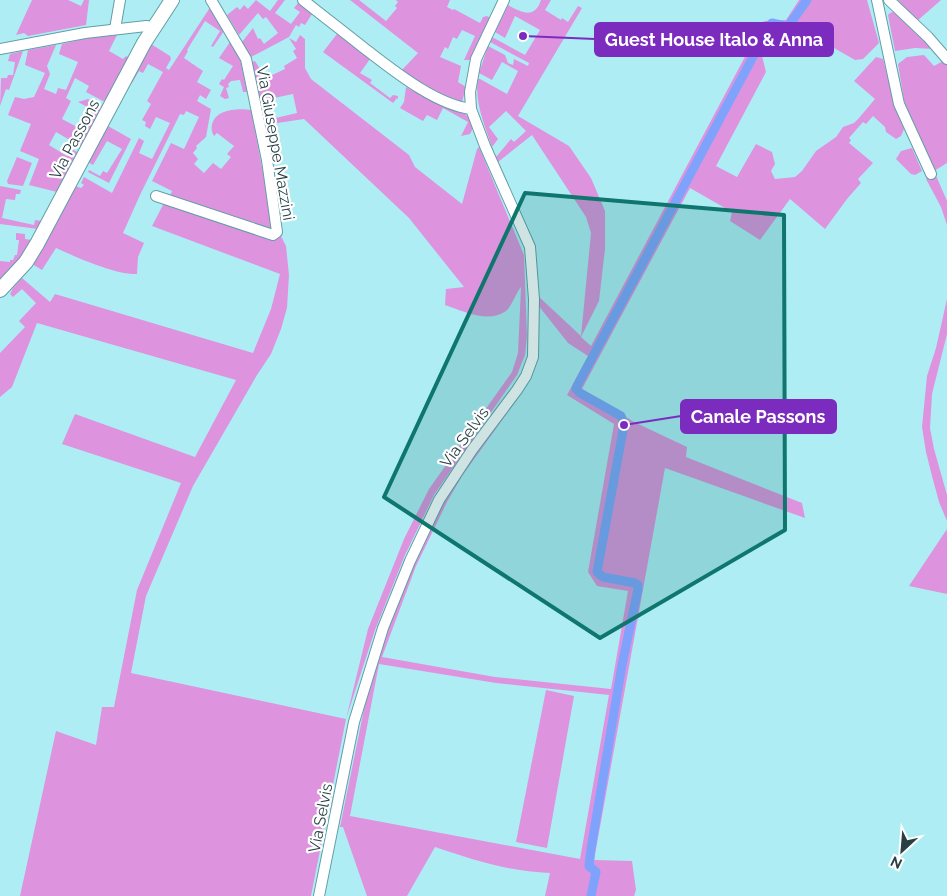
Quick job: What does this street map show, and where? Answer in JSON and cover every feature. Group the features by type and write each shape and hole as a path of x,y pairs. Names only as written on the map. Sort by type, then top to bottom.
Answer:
{"street":[{"path":"115,29 120,0"},
{"name":"Via Passons","path":"0,290 26,262 37,244 153,27 172,0"},
{"name":"Via Giuseppe Mazzini","path":"156,196 273,235 277,232 266,157 246,59 211,0"},
{"path":"303,0 406,80 437,97 471,109"},
{"name":"Via Selvis","path":"319,896 354,722 383,628 410,561 439,500 472,450 517,390 526,376 533,357 534,299 530,248 498,177 471,109 470,92 476,59 504,0"},
{"path":"877,0 899,104 931,174"},
{"path":"889,0 928,37 947,59"},
{"path":"0,49 29,42 115,29 153,27"}],"highlighted area":[{"path":"525,193 784,215 785,530 600,638 384,497"}],"shaded area":[{"path":"32,0 68,0 81,6 84,0 89,0 86,25 28,36 24,33 16,35"},
{"path":"256,0 270,11 278,0 285,0 275,13 291,24 300,12 294,8 298,3 312,14 305,25 301,23 299,27 296,25 289,37 251,57 242,42 253,28 258,39 260,38 264,44 278,33 266,17 263,19 258,13 239,35 227,15 237,7 240,10 244,5 248,9"},
{"path":"350,0 359,0 386,21 397,8 395,6 398,2 396,0 450,0 447,7 480,23 483,17 487,16 490,18 471,60 464,60 475,36 462,30 457,39 453,37 448,49 445,47 440,57 461,66 458,82 466,87 462,102 439,93 401,71 418,53"},
{"path":"541,0 551,0 545,10 568,22 578,6 582,8 518,116 569,146 591,178 605,211 605,249 599,301 581,337 591,346 764,21 786,20 799,0 867,0 879,43 863,59 855,60 799,28 774,34 762,56 766,72 716,166 737,177 756,144 772,152 775,164 771,171 775,179 795,177 802,171 816,151 836,137 843,127 854,123 875,99 854,81 876,57 883,59 896,110 904,129 901,136 896,139 886,132 885,127 873,116 866,124 863,122 849,138 851,140 849,143 873,163 858,179 861,183 825,229 790,199 760,240 730,221 732,212 690,188 582,389 634,422 687,447 686,457 802,503 805,518 665,468 594,860 632,861 636,890 634,896 545,896 550,873 506,868 435,847 407,896 367,896 343,827 340,827 369,685 400,595 444,497 529,376 521,394 462,476 447,502 416,566 382,657 495,677 611,689 628,591 597,586 588,572 614,424 567,395 588,356 568,343 538,305 537,295 581,336 591,233 586,217 532,135 498,162 496,157 511,139 514,142 526,131 506,111 489,127 498,139 492,147 481,113 477,87 478,79 480,79 507,94 518,71 502,62 492,80 479,73 488,46 505,55 508,63 513,65 514,59 528,66 529,63 490,42 492,37 525,55 540,30 515,16 505,38 495,32 508,5 528,13 535,10","holes":["379,664 496,683 609,695 580,859 350,816"]},
{"path":"898,0 941,0 917,21"},
{"path":"211,6 224,31 213,47 211,46 220,31 205,21 184,58 203,71 197,82 211,90 206,99 200,95 197,101 211,109 206,137 196,146 197,148 193,153 198,159 194,164 204,173 213,163 221,169 231,157 227,154 234,146 217,133 214,136 212,125 214,120 222,113 228,111 251,110 274,230 269,230 170,196 172,191 152,181 171,143 184,149 199,117 186,111 184,115 180,114 123,233 144,243 138,257 137,274 107,269 56,248 42,270 32,264 75,186 81,188 84,185 81,183 84,177 112,193 139,138 144,141 139,153 152,159 170,123 156,117 150,129 145,126 146,122 142,120 151,104 147,101 163,72 148,64 143,73 139,71 131,82 151,44 170,56 171,59 166,68 169,70"},
{"path":"893,12 914,27 933,49 915,48 895,51 888,15"},
{"path":"337,34 370,59 360,73 372,80 370,83 390,98 393,95 398,96 398,99 393,103 323,52"},
{"path":"117,35 109,51 123,59 126,56 130,58 107,100 103,101 86,92 89,86 75,78 66,98 71,101 62,119 81,129 91,109 78,102 88,99 101,105 102,109 82,147 56,132 49,145 67,156 71,149 79,153 57,192 29,185 39,159 20,151 31,124 8,115 15,97 24,99 34,97 45,73 25,65 28,50 56,45 47,66 50,74 44,89 56,94 58,88 66,90 78,62 59,54 62,44 92,37"},
{"path":"300,35 305,39 305,68 311,79 409,155 415,167 462,204 479,147 524,255 527,336 525,355 517,375 434,495 405,555 375,630 346,719 368,629 404,539 429,489 512,372 518,353 521,287 508,309 499,315 476,315 445,305 446,289 464,287 409,218 304,119 264,125 263,121 297,113 293,94 269,99 262,110 252,62 255,61 268,77 285,69 284,66 297,58 293,51 296,49 289,38 296,42"},
{"path":"230,42 240,59 247,92 243,92 240,80 231,81 228,84 229,87 226,88 229,98 225,99 220,96 224,87 219,84 233,66 219,58"},
{"path":"23,51 9,90 6,89 0,106 1,78 13,75 15,62 8,61 10,54"},
{"path":"924,55 934,66 943,61 947,65 947,163 934,171 905,106 898,64 907,57"},
{"path":"406,87 434,102 465,114 473,128 470,134 461,136 468,122 443,108 437,120 427,115 423,121 400,108 404,102"},
{"path":"108,126 131,139 109,183 88,172 89,170 100,176 103,171 107,173 122,149 107,141 93,165 88,162"},
{"path":"912,148 922,171 915,175 911,174 896,159 901,151"},
{"path":"17,157 32,163 23,186 8,184 7,181"},
{"path":"934,171 947,201 947,225 941,207 926,179"},
{"path":"0,186 21,190 20,194 16,194 15,200 6,199 2,218 34,225 35,220 42,221 38,229 0,224"},
{"path":"164,203 279,232 286,246 289,275 287,308 281,329 271,354 193,486 146,596 131,673 346,719 311,896 20,896 56,731 96,745 102,707 114,707 137,590 181,483 62,444 75,414 195,457 236,380 37,323 12,387 0,397 0,353 25,327 19,321 36,303 22,289 13,297 10,294 22,278 50,302 55,294 253,353 271,309 280,274 152,226"},
{"path":"16,233 25,234 25,239 32,240 20,258 0,281 0,261 10,262 17,255 19,240 16,240"},
{"path":"947,299 947,334 932,394 930,428 947,495 947,521 939,502 932,476 922,427 927,376 936,348"},
{"path":"947,529 947,594 909,586"},
{"path":"546,690 574,696 547,848 516,842"}],"waterway":[{"path":"591,896 596,872 589,866 591,849 622,665 638,585 603,577 597,572 624,425 621,416 576,389 770,25 772,23 789,25 807,0"}],"place":[{"name":"Guest House Italo & Anna","path":"523,36"},
{"name":"Canale Passons","path":"624,425"}]}
